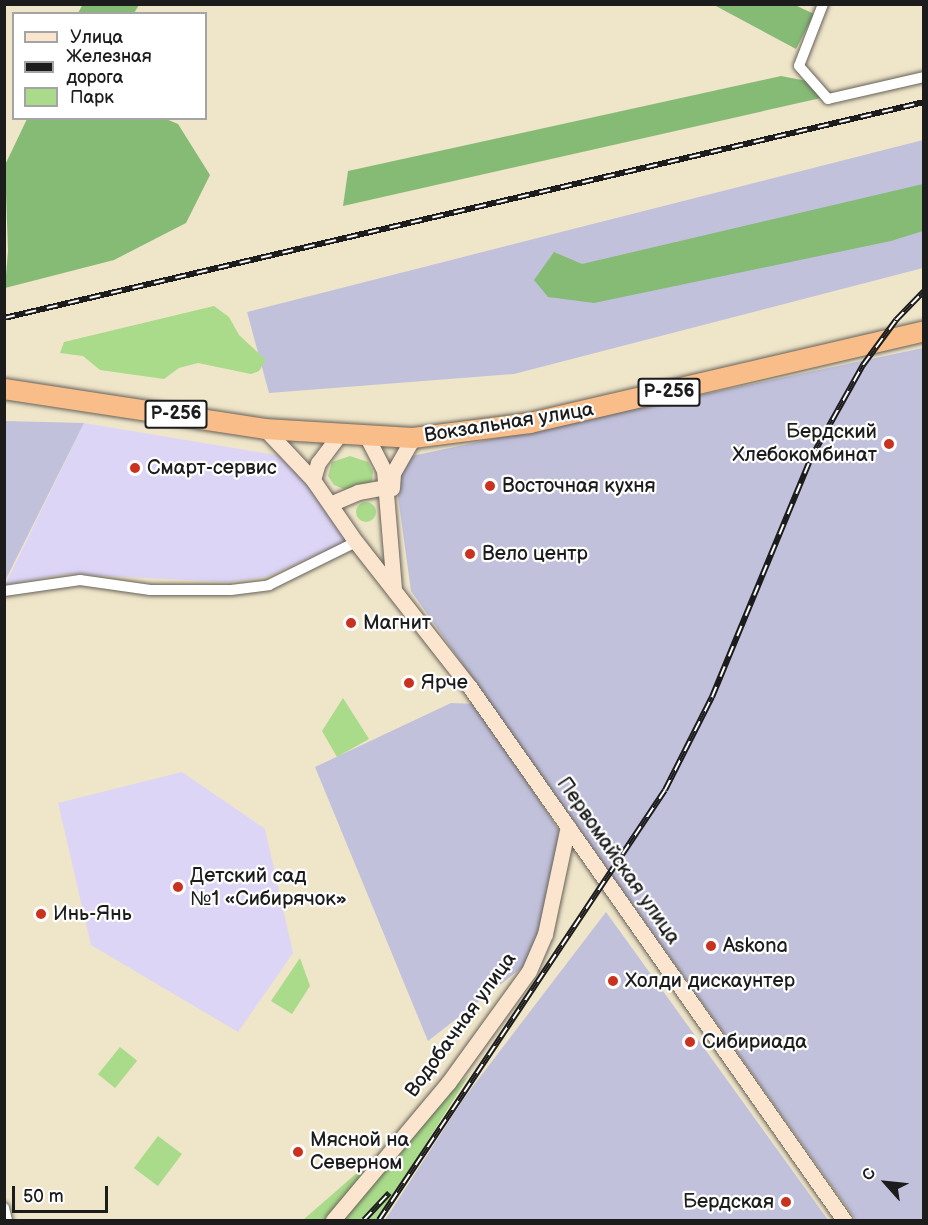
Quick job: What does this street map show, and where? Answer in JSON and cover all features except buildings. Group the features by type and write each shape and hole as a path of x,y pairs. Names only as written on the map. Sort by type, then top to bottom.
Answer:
{"highway":[{"name":"Вокзальная улица","path":"88,400 265,429 338,436 413,438 530,423 924,331"},
{"name":"Р-256","path":"4,389 88,400"},
{"name":"Р-256","path":"4,403 88,400"}],"main road":[{"name":"Первомайская улица","path":"265,429 313,480 356,542 469,686 844,1221"},
{"path":"313,480 318,463 338,436"},
{"path":"367,437 378,452 387,487 394,588"},
{"path":"389,521 393,473 413,438"},
{"path":"330,504 358,492 387,487"},
{"name":"Водобачная улица","path":"333,1221 448,1083 529,971 545,934 568,826"}],"street":[{"path":"823,4 799,66 828,99 924,77"},
{"path":"4,591 80,580 150,590 231,590 269,585 356,542"},
{"path":"4,1208 7,1221"}],"shaded area":[{"path":"923,140 923,268 514,374 269,393 247,312"},
{"path":"923,348 923,1220 856,1220 411,591 393,460"},
{"path":"4,421 84,423 5,581"},
{"path":"84,423 288,457 350,540 266,577 229,582 65,574 5,585"},
{"path":"451,703 477,704 559,831 542,952 428,1041 315,767"},
{"name":"Детский сад №1 «Сибирячок»","path":"182,772 265,829 293,953 238,1032 91,945 58,803"},
{"path":"606,912 828,1220 385,1220 464,1098"}],"green space":[{"path":"83,4 139,4 135,12 79,12"},
{"path":"714,5 795,5 814,14 796,49"},
{"path":"781,76 817,83 821,98 343,206 348,171"},
{"path":"27,120 168,120 178,124 210,175 186,223 114,260 5,288 8,251 5,165"},
{"path":"923,184 923,231 891,241 594,303 548,297 534,280 554,252 582,264"},
{"path":"214,306 229,317 239,335 266,360 259,371 251,374 198,363 179,368 164,379 100,370 83,356 60,353 64,342"},
{"path":"350,456 368,462 373,472 372,481 365,487 344,489 334,485 328,476 332,462"},
{"path":"362,502 370,502 376,508 376,516 370,522 362,522 356,516 356,508"},
{"path":"343,698 369,739 337,757 322,731"},
{"path":"300,958 310,986 292,1014 271,1001"},
{"path":"120,1047 137,1061 115,1088 98,1074"},
{"path":"469,1075 378,1220 303,1220"},
{"path":"158,1136 182,1154 158,1186 134,1168"}],"railway":[{"path":"4,318 924,102"},
{"path":"379,1220 665,790 712,697 811,458 863,365 896,320 924,291"},
{"path":"364,1220 389,1193"}],"place":[{"name":"Бердский Хлебокомбинат","path":"889,444"},
{"name":"Смарт-сервис","path":"135,468"},
{"name":"Восточная кухня","path":"490,486"},
{"name":"Вело центр","path":"470,554"},
{"name":"Магнит","path":"351,623"},
{"name":"Ярче","path":"409,683"},
{"name":"Детский сад №1 «Сибирячок»","path":"178,887"},
{"name":"Инь-Янь","path":"41,914"},
{"name":"Askona","path":"711,946"},
{"name":"Холди дискаунтер","path":"613,981"},
{"name":"Сибириада","path":"690,1042"},
{"name":"Мясной на Северном","path":"298,1152"},
{"name":"Бердская","path":"786,1202"}]}
